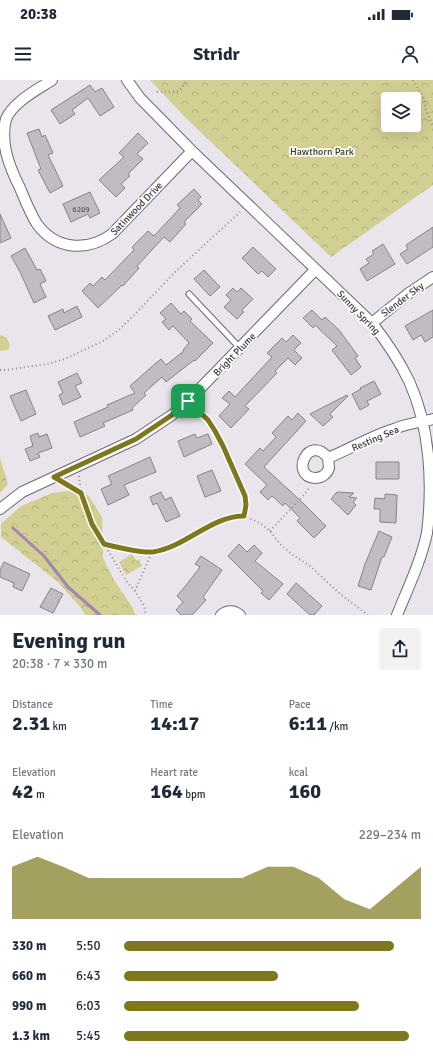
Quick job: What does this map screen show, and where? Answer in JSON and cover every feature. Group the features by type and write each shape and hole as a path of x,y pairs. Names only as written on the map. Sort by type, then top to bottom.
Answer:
{"street":[{"name":"Satinwood Drive","path":"52,80 24,99 12,110 6,117 2,134 5,158 37,223 46,235 54,240 73,246 93,245 103,240 112,234 192,151"},
{"name":"Sunny Spring","path":"127,80 140,98 192,151 372,323 393,352 403,370 416,400 428,420 431,477 429,521 417,569 397,615"},
{"name":"Bright Plume","path":"0,508 22,492 136,439 172,415 188,401 315,270"},
{"name":"Slender Sky","path":"372,323 409,292 433,277"},
{"name":"Resting Sea","path":"328,458 388,431 428,420"},
{"path":"315,450 325,454 328,458 330,464 327,473 324,476 312,478 305,473 302,467 302,461 306,455 315,450"},
{"path":"220,615 233,611 240,615"}],"lane":[{"path":"189,294 240,348"}],"path":[{"path":"157,92 179,91 188,80"},
{"path":"414,80 424,99 426,110 433,126"},
{"path":"0,370 47,364 65,359 103,342 120,329 174,273 241,211"},
{"path":"188,401 208,420 223,446 245,496 246,505 244,516"},
{"path":"79,465 81,493 92,524 127,582 135,591 144,606 146,615"},
{"path":"54,477 81,493"},
{"path":"270,531 310,488 312,478"},
{"path":"104,544 152,552 182,542 224,518 244,516 260,523 270,531 280,544 289,552 310,566 339,593 368,615"},
{"path":"135,591 152,552"}],"green space":[{"name":"Hawthorn Park","path":"150,80 433,80 433,185 331,257 185,117"},
{"path":"0,335 7,338 10,346 8,350 0,351"},
{"path":"0,458 8,484 0,493"},
{"path":"69,491 88,495 102,517 103,558 114,580 133,608 135,615 85,615 82,609 58,582 1,537 1,524 21,506 52,493"},
{"path":"132,554 136,561 139,559 142,566 126,575 119,562"}],"building":[{"path":"90,85 95,92 102,88 114,107 100,116 88,98 72,110 75,114 60,124 51,110"},
{"path":"39,129 42,137 45,135 53,153 48,155 63,186 50,193 38,170 41,169 27,133"},
{"path":"138,133 148,143 137,154 143,159 128,174 130,176 121,184 125,188 116,197 99,180 124,157 119,153"},
{"path":"194,189 201,197 198,200 202,204 184,222 186,224 170,242 164,237 137,266 139,268 123,286 122,285 98,308 82,291 90,283 93,286 102,277 105,280 134,250 132,247 148,231 154,236 180,208 177,205"},
{"path":"90,192 100,213 90,218 88,214 71,222 63,204"},
{"path":"0,214 11,238 0,243"},
{"path":"433,227 433,247 407,264 400,254 408,249 406,245"},
{"path":"383,244 395,264 367,281 360,269 369,263 366,259 374,254 372,251"},
{"path":"253,247 276,269 268,277 262,271 258,274 242,258"},
{"path":"25,248 37,270 40,269 46,281 40,284 46,297 34,303 11,256"},
{"path":"204,270 220,287 210,296 194,279"},
{"path":"233,288 237,292 241,288 253,299 242,310 244,312 237,319 224,307 231,300 226,295"},
{"path":"171,303 181,314 184,311 192,319 190,321 213,343 195,361 194,360 166,382 162,377 144,393 146,395 132,408 133,410 103,423 105,426 80,437 74,422 135,393 130,386 156,363 161,359 166,365 184,351 183,350 189,343 173,326 169,330 162,322 166,319 160,313"},
{"path":"77,306 82,317 55,330 48,316 63,309 64,313"},
{"path":"312,310 322,320 325,317 339,330 358,356 355,358 361,367 351,375 332,350 337,346 315,325 313,328 303,318"},
{"path":"433,310 433,337 425,342 421,335 413,340 405,326"},
{"path":"293,335 301,343 294,350 302,358 295,365 288,358 275,371 277,373 245,406 249,409 231,428 219,416 230,404 222,398 229,391 235,397 272,357 267,353 282,338 286,342"},
{"path":"77,373 82,383 75,386 81,397 63,405 59,395 63,393 58,382"},
{"path":"374,381 381,394 367,401 369,405 360,410 352,394"},
{"path":"26,390 36,414 21,421 10,396"},
{"path":"347,395 348,396 330,414 333,417 323,426 310,414"},
{"path":"298,413 306,421 264,467 326,526 314,538 297,521 300,518 285,503 283,506 272,496 268,500 260,492 267,485 245,464 260,448 263,451 276,437 272,433 288,416 292,420"},
{"path":"38,433 39,437 47,434 52,448 38,453 40,457 30,461 25,449 33,446 30,436"},
{"path":"195,434 197,438 208,434 212,444 184,457 178,441"},
{"path":"150,457 156,472 124,485 129,495 108,505 101,489 112,484 108,476"},
{"path":"376,462 399,462 399,479 376,479"},
{"path":"212,470 221,491 205,497 197,476"},
{"path":"161,492 165,500 171,497 180,516 166,522 157,503 153,505 150,497"},
{"path":"337,492 354,493 349,497 357,498 353,502 356,505 348,515 331,499"},
{"path":"385,494 397,495 396,523 380,522 380,509 374,509 375,498 385,499"},
{"path":"379,531 392,537 384,557 382,557 371,590 358,586 365,564"},
{"path":"239,544 247,552 254,545 262,553 255,561 283,584 269,600 261,593 263,591 228,556"},
{"path":"201,556 222,570 203,597 206,600 192,615 181,615 176,610 183,602 177,596 200,567 195,564"},
{"path":"4,562 30,574 22,591 13,587 14,583 0,577 0,570"},
{"path":"296,583 322,606 314,615 310,615 287,594"},
{"path":"51,588 63,594 53,613 40,607"}],"waterway":[{"path":"13,528 44,556 68,587 100,615"}],"route":[{"path":"188,401 208,420 223,446 245,496 246,505 244,516 224,518 182,542 152,552 104,544 92,524 81,493 54,477 136,439 172,415 188,401"}]}
